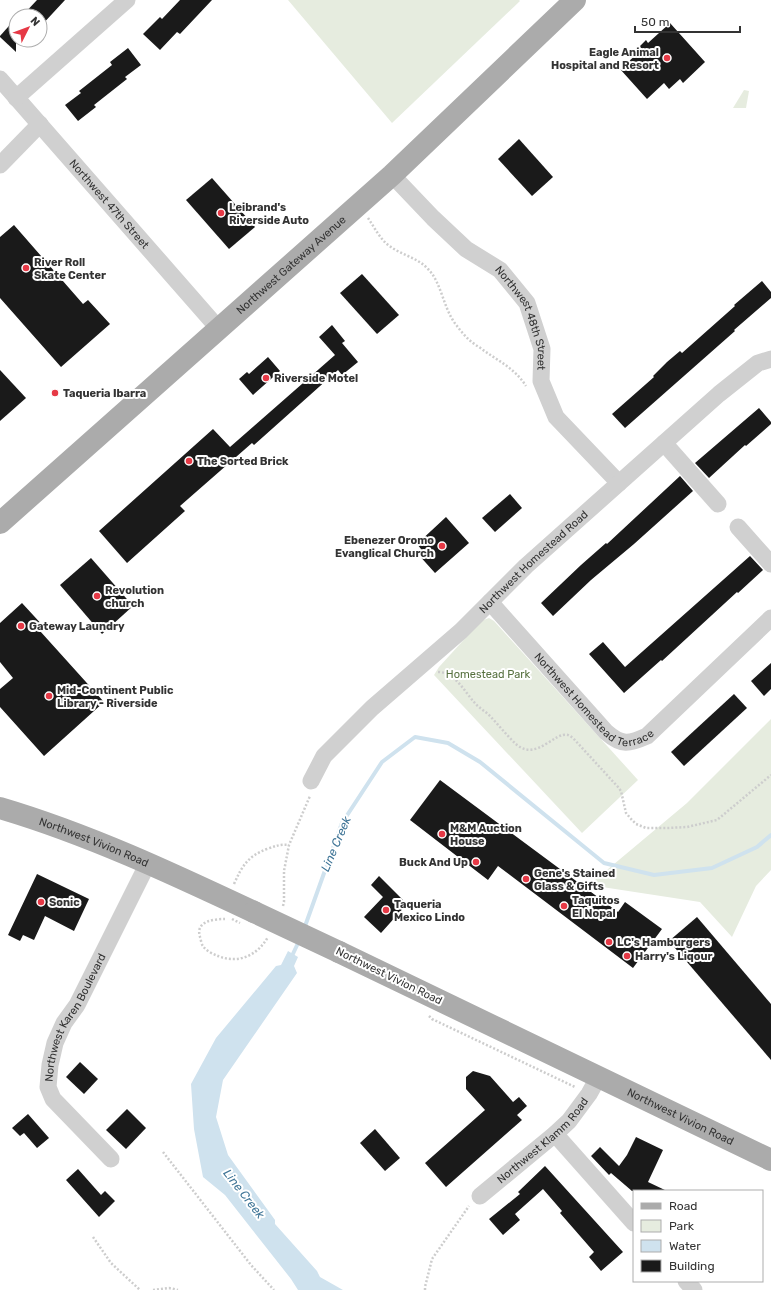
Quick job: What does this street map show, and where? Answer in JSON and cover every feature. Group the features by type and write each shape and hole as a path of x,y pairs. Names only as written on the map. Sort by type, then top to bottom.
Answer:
{"main road":[{"name":"Northwest Gateway Avenue","path":"0,523 392,175 575,0"},
{"name":"Northwest Vivion Road","path":"0,808 36,819 93,840 148,863 339,952 771,1160"}],"street":[{"path":"16,98 127,0"},
{"name":"Northwest 47th Street","path":"0,79 218,328"},
{"path":"0,165 40,124"},
{"name":"Northwest 48th Street","path":"392,175 433,218 466,249 500,270 527,303 542,349 541,381 556,417 619,483"},
{"name":"Northwest Homestead Road","path":"311,781 324,756 343,736 372,708 461,631 526,566 719,394 758,363 771,358"},
{"path":"664,444 718,504"},
{"path":"738,527 771,564"},
{"name":"Northwest Homestead Terrace","path":"490,602 606,732 614,739 633,743 647,736 771,618"},
{"name":"Northwest Karen Boulevard","path":"111,1159 53,1099 48,1087 50,1065 55,1043 64,1023 77,1005 148,863"},
{"name":"Northwest Klamm Road","path":"480,1196 555,1134 568,1121 589,1094 598,1078"},
{"path":"555,1134 633,1222"},
{"path":"687,1282 694,1290"}],"path":[{"path":"368,218 380,237 390,246 419,261 428,268 435,279 445,305 455,324 478,347 509,367 519,376 528,390"},
{"path":"432,672 444,672 453,677 475,703 518,746 528,750 542,747 562,735 568,734 618,787 626,813 631,819 646,828 688,827 717,820 771,775"},
{"path":"233,885 241,869 254,855 276,846 289,845"},
{"path":"201,927 208,921 232,919"},
{"path":"163,1152 251,1265 274,1290"},
{"path":"425,1290 432,1259 464,1211 480,1196"},
{"path":"93,1237 111,1263 140,1290"},
{"path":"153,1290 169,1288 178,1290"}],"green space":[{"path":"288,0 519,0 520,1 392,123"},
{"path":"744,90 749,91 746,108 733,108"},
{"name":"Homestead Park","path":"489,618 494,621 638,780 582,833 434,675 439,667 481,621"},
{"path":"771,719 771,870 756,886 732,937 700,902 589,885 687,803"}],"water":[{"path":"288,951 298,957 294,966 297,973 223,1080 216,1117 228,1155 275,1220 275,1224 317,1271 320,1277 343,1290 298,1290 225,1195 203,1177 194,1129 191,1084 216,1038 276,966 281,965"}],"building":[{"path":"37,0 65,0 48,18 48,8 30,8"},
{"path":"180,0 212,0 180,34 177,32 160,50 143,34 160,17 162,19"},
{"name":"Eagle Animal Hospital and Resort","path":"670,23 705,62 683,83 680,79 669,89 664,83 647,99 620,69 637,54 634,52 646,40 648,43"},
{"path":"8,27 8,44 0,36"},
{"path":"128,48 141,65 125,77 127,79 94,105 96,107 78,121 65,105 81,93 79,91 112,65 110,62"},
{"path":"519,139 553,177 532,196 498,159"},
{"name":"Leibrand's Riverside Auto","path":"212,178 255,227 229,249 186,200"},
{"name":"River Roll Skate Center","path":"14,225 83,304 88,300 110,324 61,367 0,298 0,237"},
{"path":"362,274 399,315 377,334 340,293"},
{"path":"762,281 771,292 771,298 625,428 612,414 654,377 653,376 667,362 680,351 682,353"},
{"path":"332,325 345,341 342,343 358,362 342,375 338,370 254,445 252,443 180,506 185,511 127,563 99,531 213,429 230,447 335,355 319,337"},
{"path":"268,357 280,371 253,395 239,379 247,372 249,374"},
{"path":"0,370 26,398 0,421"},
{"path":"759,408 771,424 746,446 745,445 709,478 695,463"},
{"path":"680,476 693,491 591,580 553,616 541,603"},
{"path":"510,494 522,508 495,532 482,518"},
{"name":"Ebenezer Oromo Evanglical Church","path":"446,517 469,543 435,573 417,553 421,549 417,544"},
{"path":"750,556 763,570 662,661 661,660 624,693 589,654 603,642 625,667"},
{"name":"Revolution church","path":"91,558 133,606 102,634 60,585"},
{"name":"Mid-Continent Public Library - Riverside","path":"22,603 45,628 40,631 104,702 44,756 0,707 0,689 13,678 0,662 0,623"},
{"path":"771,663 771,689 764,696 751,681"},
{"path":"734,694 747,708 684,766 671,752"},
{"path":"440,780 618,912 625,902 662,929 633,968 498,866 488,880 410,820"},
{"name":"Sonic","path":"37,874 89,899 74,931 45,916 34,940 23,935 20,941 8,935"},
{"name":"Taqueria Mexico Lindo","path":"379,876 407,904 381,933 364,917 383,897 371,885"},
{"path":"697,917 771,1004 771,1060 669,941"},
{"path":"80,1062 98,1079 84,1094 66,1077"},
{"path":"473,1071 490,1076 513,1102 519,1097 527,1106 517,1115 522,1120 446,1187 425,1163 485,1110 466,1089 466,1077"},
{"path":"127,1109 146,1128 126,1149 106,1130"},
{"path":"28,1114 49,1138 37,1148 24,1133 20,1136 12,1128"},
{"path":"375,1129 400,1158 385,1171 360,1143"},
{"path":"636,1137 663,1150 648,1182 665,1190 632,1191 611,1173 609,1175 591,1156 600,1147 619,1166 627,1155"},
{"path":"545,1166 623,1252 601,1271 589,1257 594,1252 560,1213 562,1211 543,1189 515,1214 520,1220 503,1235 489,1219 520,1194 518,1192"},
{"path":"78,1169 101,1195 105,1191 115,1201 99,1217 66,1180"}],"waterway":[{"name":"Line Creek","path":"304,929 342,823 382,762 415,737 448,743 480,762 604,863 654,875 712,868 757,847 771,835"},
{"name":"Line Creek","path":"291,958 299,941"}],"place":[{"name":"Eagle Animal Hospital and Resort","path":"667,58"},
{"name":"Leibrand's Riverside Auto","path":"221,213"},
{"name":"River Roll Skate Center","path":"26,268"},
{"name":"Riverside Motel","path":"266,378"},
{"name":"Taqueria Ibarra","path":"55,393"},
{"name":"The Sorted Brick","path":"189,461"},
{"name":"Ebenezer Oromo Evanglical Church","path":"442,546"},
{"name":"Revolution church","path":"97,596"},
{"name":"Gateway Laundry","path":"21,626"},
{"name":"Mid-Continent Public Library - Riverside","path":"49,696"},
{"name":"M&M Auction House","path":"442,834"},
{"name":"Buck And Up","path":"476,862"},
{"name":"Gene's Stained Glass & Gifts","path":"526,879"},
{"name":"Sonic","path":"41,902"},
{"name":"Taquitos El Nopal","path":"564,906"},
{"name":"Taqueria Mexico Lindo","path":"386,910"},
{"name":"LC's Hamburgers","path":"609,942"},
{"name":"Harry's Liqour","path":"627,956"}]}
